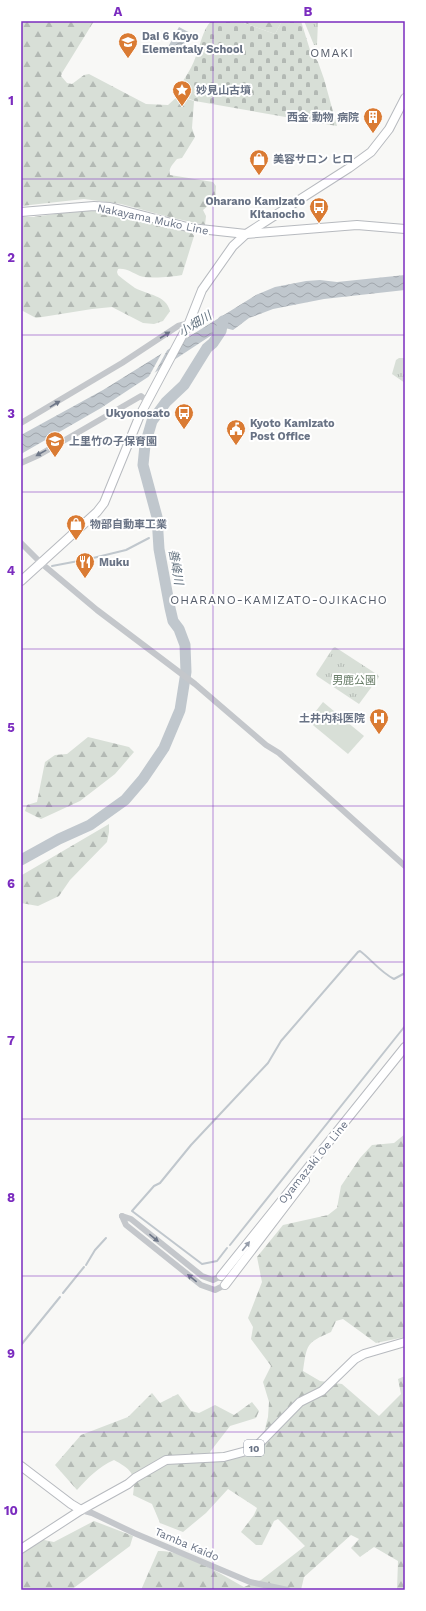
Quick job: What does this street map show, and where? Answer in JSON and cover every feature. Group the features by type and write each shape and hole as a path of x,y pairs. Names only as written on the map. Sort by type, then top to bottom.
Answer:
{"main road":[{"path":"21,581 97,512 104,503 147,401 189,323 205,282 233,246 246,234 349,168 371,152 390,129 405,98"},
{"name":"Nakayama Muko Line","path":"21,212 94,206 110,207 191,228 246,234 356,225 405,229"},
{"name":"Oyamazaki Oe Line","path":"220,1276 405,1047"},
{"name":"Oyamazaki Oe Line","path":"226,1285 308,1176 405,1054"},
{"name":"10","path":"81,1510 128,1484 135,1478 166,1460 224,1457 254,1449 300,1402 322,1391 355,1360 364,1354 405,1342"},
{"path":"21,1466 81,1510 21,1549"}],"street":[{"path":"21,423 122,363 178,326 189,323"},
{"path":"21,463 39,455 141,396 147,401"},
{"path":"21,543 97,610 195,684 266,745 285,758 405,866"},
{"path":"220,1276 213,1280 202,1276 131,1219 122,1216 126,1225 201,1285 215,1290 226,1285"},
{"name":"Tamba Kaido","path":"81,1510 92,1513 134,1533 250,1582 288,1590"}],"green space":[{"path":"21,21 94,21 62,73 61,76 67,83 72,84 84,75 89,74 146,104 168,105 178,96 194,101 192,128 195,137 182,158 177,159 172,164 170,168 170,175 213,182 216,186 215,200 203,210 206,216 205,225 121,204 84,199 21,206"},
{"path":"211,21 238,21 275,34 282,21 301,21 310,50 318,62 324,79 337,126 195,101 179,95 178,88 191,67 204,32"},
{"path":"239,21 282,21 275,34"},
{"path":"304,21 318,21 317,45 314,45"},
{"path":"84,210 110,211 192,233 194,236 182,275 149,277 140,276 124,269 118,269 117,272 118,275 135,288 156,296 165,302 170,311 163,321 154,324 143,323 112,307 36,318 21,310 21,217 33,217"},
{"path":"399,358 405,358 405,383 392,374 396,360"},
{"name":"男鹿公園","path":"335,647 379,677 359,704 316,674"},
{"path":"323,702 364,736 348,754 308,721"},
{"path":"88,737 129,747 134,752 115,774 80,801 41,819 25,811 27,805 37,802 45,762 55,755 67,754"},
{"path":"109,824 107,842 70,880 59,896 38,906 21,903 22,875"},
{"path":"405,1134 405,1337 376,1343 343,1319 336,1321 331,1332 312,1342 309,1346 303,1371 320,1381 342,1384 379,1416 401,1394 398,1379 405,1376 405,1590 397,1590 398,1561 374,1547 360,1557 351,1548 359,1539 351,1535 304,1577 301,1590 141,1590 158,1551 167,1551 189,1558 244,1587 261,1580 305,1546 278,1519 274,1521 262,1545 256,1545 241,1532 254,1515 257,1508 228,1489 206,1513 183,1532 160,1523 152,1504 133,1495 134,1482 131,1473 114,1460 98,1469 77,1490 55,1465 81,1435 128,1417 152,1393 160,1403 178,1394 191,1411 199,1413 215,1405 234,1415 252,1402 259,1411 256,1418 230,1426 210,1452 215,1460 249,1454 263,1437 268,1417 269,1402 263,1382 271,1366 251,1339 253,1327 248,1318 262,1282 257,1257 283,1225 328,1215 337,1208 341,1186 360,1158 372,1145 394,1143"},
{"path":"94,1521 133,1536 130,1546 71,1590 21,1590 21,1551 39,1539 54,1542"}],"water":[{"path":"179,27 192,34 181,54 168,47"},
{"path":"405,275 405,290 324,299 273,309 249,318 233,330 225,328 221,329 101,408 21,454 21,435 103,390 256,295 275,287 306,281 320,280 337,282"}],"pier":[{"path":"170,345 153,376 147,380 164,349"}],"waterway":[{"name":"善峰川","path":"21,860 59,839 90,825 125,800 143,779 164,748 180,710 186,672 185,645 179,629 173,621 170,608 159,549 157,517 143,465 145,445 152,421 166,402 184,385 207,348 213,343 221,331 223,321"},
{"path":"52,566 126,550 149,538"},
{"path":"227,1248 217,1261 202,1264 132,1211 154,1186 160,1183 191,1145 268,1063 281,1041 358,952 360,951 384,973 394,979 405,973"},
{"path":"230,1245 405,1026"},
{"path":"86,1265 95,1250 106,1238"},
{"path":"63,1293 84,1267"},
{"path":"21,1345 60,1297"}],"place":[{"name":"Dai 6 Koyo Elementaly School","path":"128,59"},
{"name":"妙見山古墳","path":"182,107"},
{"name":"西金 動物 病院","path":"373,134"},
{"name":"美容サロン ヒロ","path":"259,176"},
{"name":"Oharano Kamizato Kitanocho","path":"319,224"},
{"name":"Ukyonosato","path":"184,430"},
{"name":"Kyoto Kamizato Post Office","path":"236,446"},
{"name":"上里竹の子保育園","path":"55,458"},
{"name":"物部自動車工業","path":"76,541"},
{"name":"Muku","path":"85,579"},
{"name":"土井内科医院","path":"379,735"}],"district":[{"name":"OMAKI","path":"332,53"},
{"name":"OHARANO-KAMIZATO-OJIKACHO","path":"279,600"}],"water label":[{"name":"小畑川","path":"195,324"}]}
